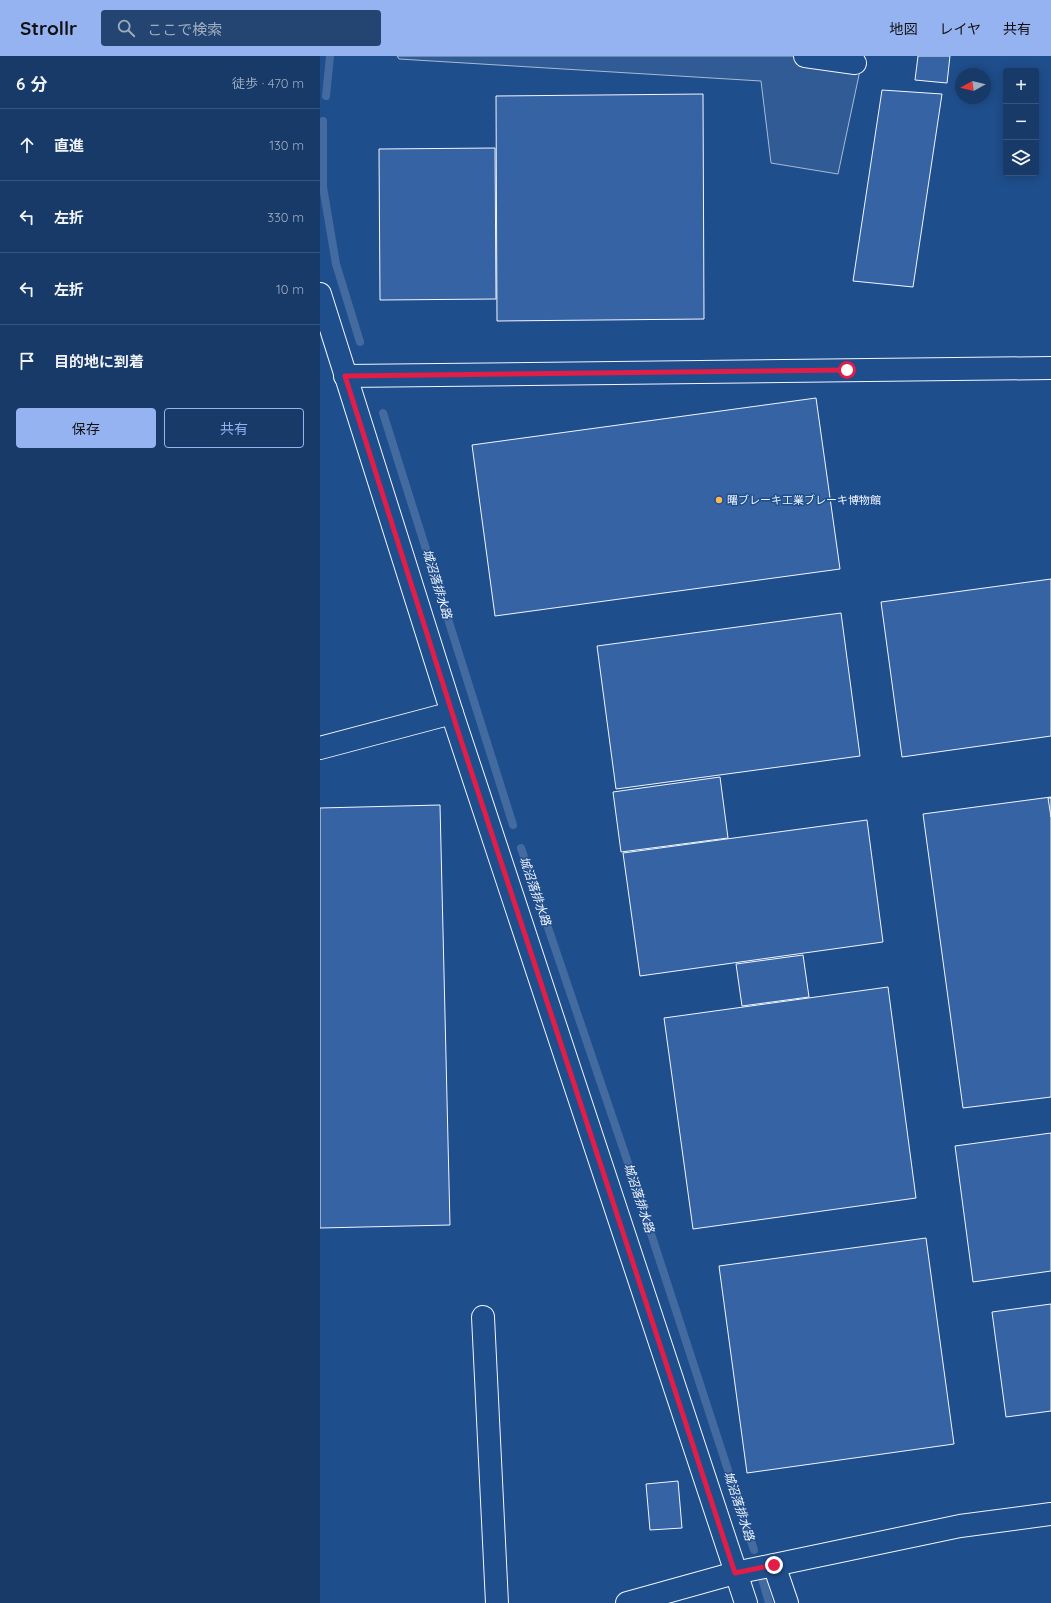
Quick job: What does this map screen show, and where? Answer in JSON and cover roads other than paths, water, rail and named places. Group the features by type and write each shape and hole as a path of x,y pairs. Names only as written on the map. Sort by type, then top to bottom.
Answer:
{"street":[{"path":"805,56 855,63"},
{"path":"320,294 452,713 746,1603"},
{"path":"345,376 1051,368"},
{"path":"320,748 452,713"},
{"path":"483,1317 497,1603"},
{"path":"627,1603 735,1573 960,1526 1051,1514"},
{"path":"774,1565 787,1603"}],"waterway":[{"name":"城沼落排水路","path":"326,96 330,56"},
{"name":"城沼落排水路","path":"323,121 323,187 336,264 360,342"},
{"name":"城沼落排水路","path":"383,413 513,825"},
{"name":"城沼落排水路","path":"521,848 627,1160 754,1550"},
{"name":"城沼落排水路","path":"763,1582 769,1603"}],"place":[{"name":"曙ブレーキ工業ブレーキ博物館","path":"719,500"}]}
